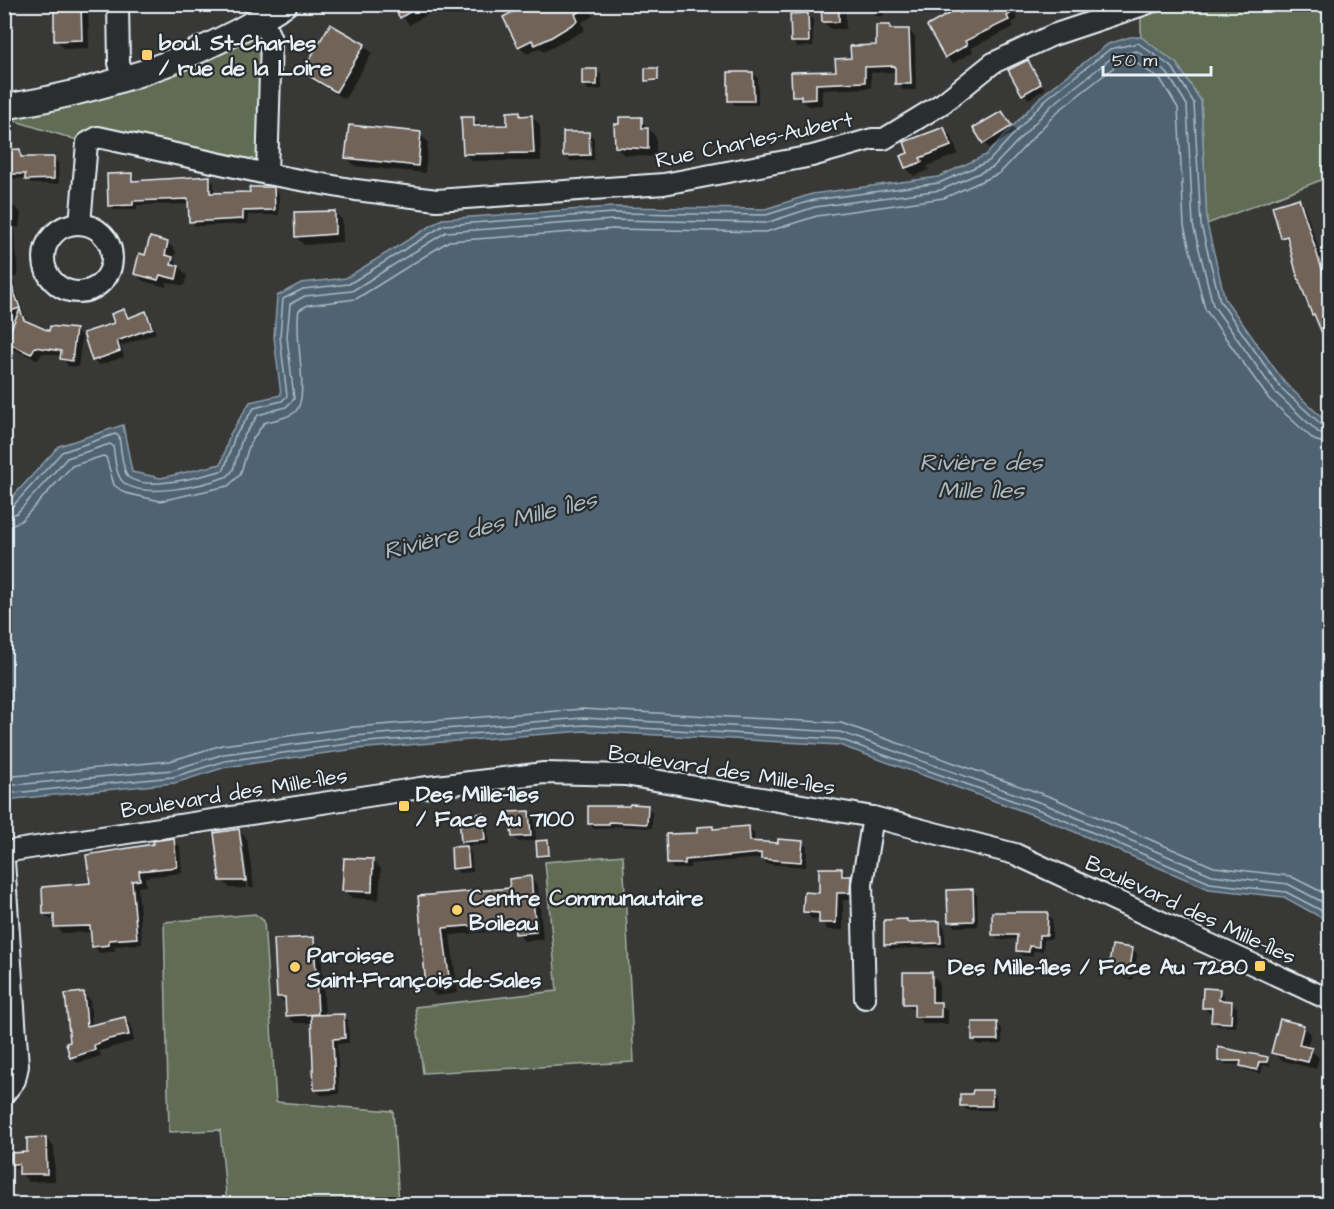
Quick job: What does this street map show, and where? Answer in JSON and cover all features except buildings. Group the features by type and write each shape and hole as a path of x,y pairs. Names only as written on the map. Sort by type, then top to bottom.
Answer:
{"main road":[{"path":"4,107 124,80 197,53 262,19 285,4"}],"street":[{"path":"118,4 119,63 124,80"},
{"name":"Rue Charles-Aubert","path":"80,224 87,143 98,137 267,174 356,190 437,200 647,186 733,173 812,156 872,139 884,139 943,103 993,63 1053,35 1146,4"},
{"path":"262,19 271,39 267,174"},
{"name":"Boulevard des Mille-Îles","path":"4,852 420,788 544,773 625,776 873,817 1015,854 1329,1000"},
{"path":"865,998 862,884 873,817"},
{"path":"4,861 18,1066 15,1080 4,1094"}],"green space":[{"path":"1193,5 1329,5 1329,177 1207,224 1201,101 1177,64 1141,37 1141,16"},
{"path":"262,19 267,174 87,143 5,118"},
{"path":"623,855 634,1062 423,1073 415,1007 557,991 545,862"},
{"path":"255,914 264,921 276,1102 393,1111 399,1204 227,1204 220,1130 169,1132 164,922"}],"water":[{"name":"Rivière des Mille Îles","path":"1130,37 1141,37 1177,64 1201,101 1207,224 1225,299 1285,383 1329,424 1329,922 1284,897 1209,889 1042,818 839,745 584,731 356,749 226,767 175,783 5,800 5,505 59,446 123,425 132,472 161,478 221,464 230,434 250,402 281,395 274,337 277,296 301,283 346,278 442,219 612,207 765,209 812,194 938,177 986,155 1041,96 1108,44"}],"place":[{"name":"boul. St-Charles / rue de la Loire","path":"147,55"},
{"name":"Des Mille-îles / Face Au 7100","path":"404,806"},
{"name":"Centre Communautaire Boileau","path":"457,910"},
{"name":"Des Mille-îles / Face Au 7280","path":"1260,966"},
{"name":"Paroisse Saint-François-de-Sales","path":"295,967"}]}
